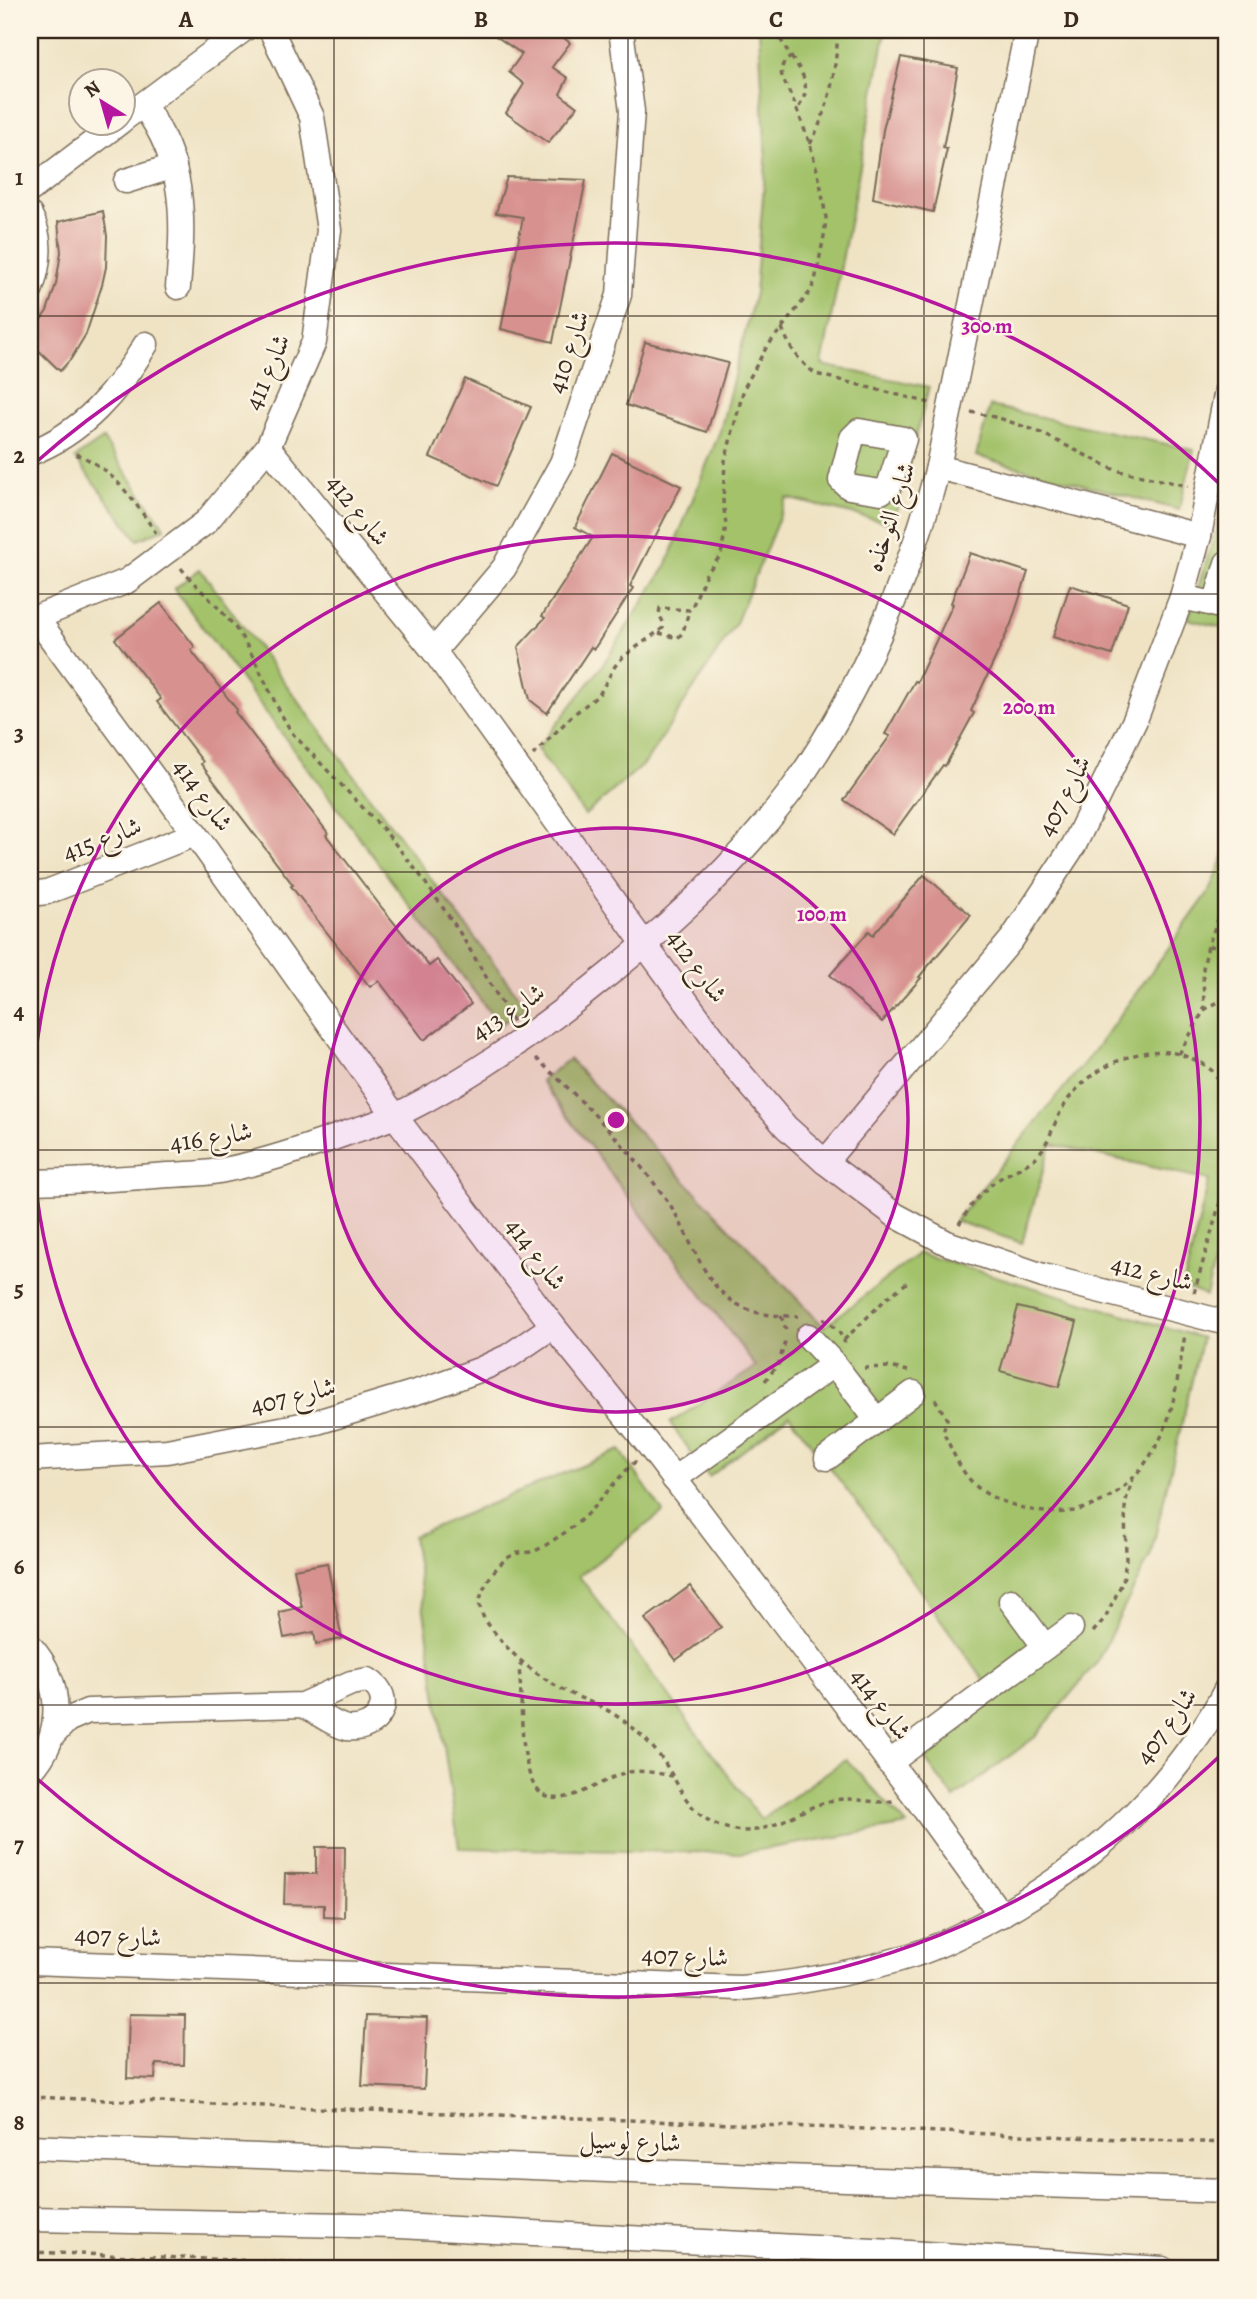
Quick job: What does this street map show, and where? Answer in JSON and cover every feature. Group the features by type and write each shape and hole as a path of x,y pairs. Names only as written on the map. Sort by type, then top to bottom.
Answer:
{"street":[{"path":"136,110 243,30"},
{"name":"شارع 411","path":"33,619 175,560 268,447 314,342 329,230 312,117 271,30"},
{"name":"شارع 410","path":"434,651 503,568 562,463 619,295 632,111 621,30"},
{"name":"شارع النوخذه","path":"645,945 680,915 729,866 792,789 851,690 900,586 923,523 940,458 1027,30"},
{"path":"143,105 172,154 181,209 178,287"},
{"path":"30,190 101,136"},
{"path":"126,181 174,166"},
{"path":"30,215 39,246 37,272 30,291"},
{"path":"39,449 80,425 103,405 127,376 146,344"},
{"name":"شارع 407","path":"825,1162 1012,939 1074,845 1135,720 1182,597 1199,536 1227,390"},
{"path":"904,439 940,458 1199,536"},
{"name":"شارع 412","path":"268,447 434,651 645,945 754,1090 786,1127 825,1162 895,1215 947,1243 1043,1276 1227,1323"},
{"path":"1182,597 1221,606 1227,563"},
{"name":"شارع 414","path":"33,619 195,834 395,1116 553,1326 651,1448 1002,1914"},
{"name":"شارع 415","path":"30,894 47,892 195,834"},
{"name":"شارع 413","path":"395,1116 464,1078 529,1049 556,1018 645,945"},
{"name":"شارع 416","path":"30,1182 92,1181 222,1171 310,1147 395,1116"},
{"path":"809,1323 846,1359 877,1420"},
{"name":"شارع 407","path":"30,1459 167,1451 317,1422 479,1370 509,1356 553,1326"},
{"path":"674,1479 846,1359"},
{"path":"827,1458 918,1387"},
{"path":"1011,1601 1045,1647"},
{"path":"889,1763 1045,1647 1080,1632"},
{"path":"30,1646 51,1678 69,1697 88,1711"},
{"path":"30,1772 47,1750 53,1735 56,1706 51,1678"},
{"name":"شارع 407","path":"30,1962 740,1988 790,1984 827,1977 914,1955 958,1937 1047,1886 1123,1826 1154,1793 1211,1720 1227,1688"},
{"path":"53,1735 67,1720 88,1711 302,1705"},
{"name":"شارع لوسيل","path":"30,2147 1227,2191"},
{"path":"30,2219 400,2226 1163,2269"}],"path":[{"path":"775,30 806,79 803,101 797,109"},
{"path":"810,144 819,128 831,94 837,59 838,30"},
{"path":"659,633 678,638 683,632 689,610 706,574 721,555 726,525 723,501 725,461 744,388 766,348 810,292 815,281 826,218 810,144 782,77 784,62 791,57"},
{"path":"782,328 800,363 816,374 999,418 1037,431 1115,470 1208,490"},
{"path":"39,449 94,462 117,480 175,560 225,613 241,636 293,734 384,830 420,875 457,928 529,1049 647,1175 680,1220 716,1287 729,1299 755,1314 781,1316 809,1323 826,1320 838,1330 844,1340 846,1359 864,1369 889,1367 918,1387 947,1419 943,1432 962,1468 974,1484 999,1501 1028,1510 1078,1512 1122,1489 1160,1439 1168,1421 1189,1313 1225,1185 1227,1160"},
{"path":"519,769 574,714 599,695 623,657 659,633 663,628 660,608 689,610"},
{"path":"1204,1010 1203,968 1218,919 1227,904"},
{"path":"1218,919 1227,915"},
{"path":"1208,946 1227,949"},
{"path":"1179,1054 1204,1010 1227,997"},
{"path":"947,1243 978,1195 1033,1160 1043,1149 1064,1104 1087,1078 1116,1060 1171,1051 1216,1072 1227,1101"},
{"path":"844,1340 888,1297 909,1281"},
{"path":"765,1381 779,1363 785,1347 786,1329 781,1316"},
{"path":"651,1448 625,1471 582,1520 534,1551 510,1556 488,1582 481,1595 483,1617 509,1651 522,1662 558,1687 604,1708 646,1739 681,1794 705,1818 719,1826 739,1831 776,1826 831,1800 880,1803 915,1796"},
{"path":"1080,1632 1105,1618 1123,1581 1126,1560 1125,1503 1133,1477"},
{"path":"522,1662 519,1668 521,1728 530,1774 540,1791 569,1799 627,1772 652,1772 672,1776"},
{"path":"30,2096 1227,2143"},
{"path":"30,2252 462,2269"}],"green space":[{"path":"759,30 886,30 822,365 929,387 893,524 787,498 736,623 646,762 585,815 537,749 600,669 666,566 720,431 755,293 766,161"},
{"path":"990,406 1194,450 1179,510 976,456"},
{"path":"103,439 165,528 138,540 75,458"},
{"path":"1227,496 1227,629 1188,619"},
{"path":"200,569 527,1008 499,1025 174,589"},
{"path":"1227,848 1227,1213 1206,1296 1183,1287 1209,1180 1051,1144 1022,1243 955,1221 1095,1050 1211,889"},
{"path":"569,1059 824,1327 919,1253 1202,1338 1151,1554 1097,1662 1035,1737 954,1798 911,1740 986,1683 860,1507 789,1415 709,1477 670,1423 756,1367 541,1081"},
{"path":"620,1450 663,1512 579,1576 761,1819 846,1759 907,1825 741,1853 459,1848 413,1536"}],"building":[{"path":"487,30 554,30 570,43 552,67 568,78 560,94 577,107 548,143 506,113 524,84 509,72 522,54"},
{"path":"901,57 958,68 943,148 947,149 933,212 873,198 883,130"},
{"path":"507,177 586,180 553,342 501,329 523,217 496,213"},
{"path":"103,211 107,236 106,267 102,285 86,334 71,359 60,371 30,342 30,335 47,311 56,284 61,252 58,222"},
{"path":"645,342 728,363 707,432 626,405"},
{"path":"465,379 531,407 496,486 430,457"},
{"path":"612,453 681,486 630,586 633,588 594,649 591,647 547,713 530,700 518,647 545,618 542,616 593,537 575,527"},
{"path":"970,553 1028,572 1011,624 971,711 974,713 945,766 943,765 893,834 844,800 890,736 885,734 915,681 917,682 953,604 951,603"},
{"path":"1070,585 1128,604 1112,655 1053,637"},
{"path":"161,603 195,647 191,650 237,710 235,712 382,908 429,966 437,960 471,1004 424,1040 379,981 370,987 291,886 293,885 157,702 161,699 115,639"},
{"path":"924,875 971,915 882,1022 830,975 869,931 873,935"},
{"path":"1018,1307 1077,1322 1059,1387 1000,1371"},
{"path":"327,1563 342,1639 316,1644 314,1632 284,1638 279,1612 302,1607 294,1569"},
{"path":"690,1586 721,1627 676,1660 645,1619"},
{"path":"316,1847 345,1847 344,1918 324,1917 324,1905 284,1904 285,1874 316,1874"},
{"path":"129,2014 185,2015 184,2065 156,2064 155,2079 127,2078"},
{"path":"366,2016 427,2018 424,2089 362,2086"}]}
